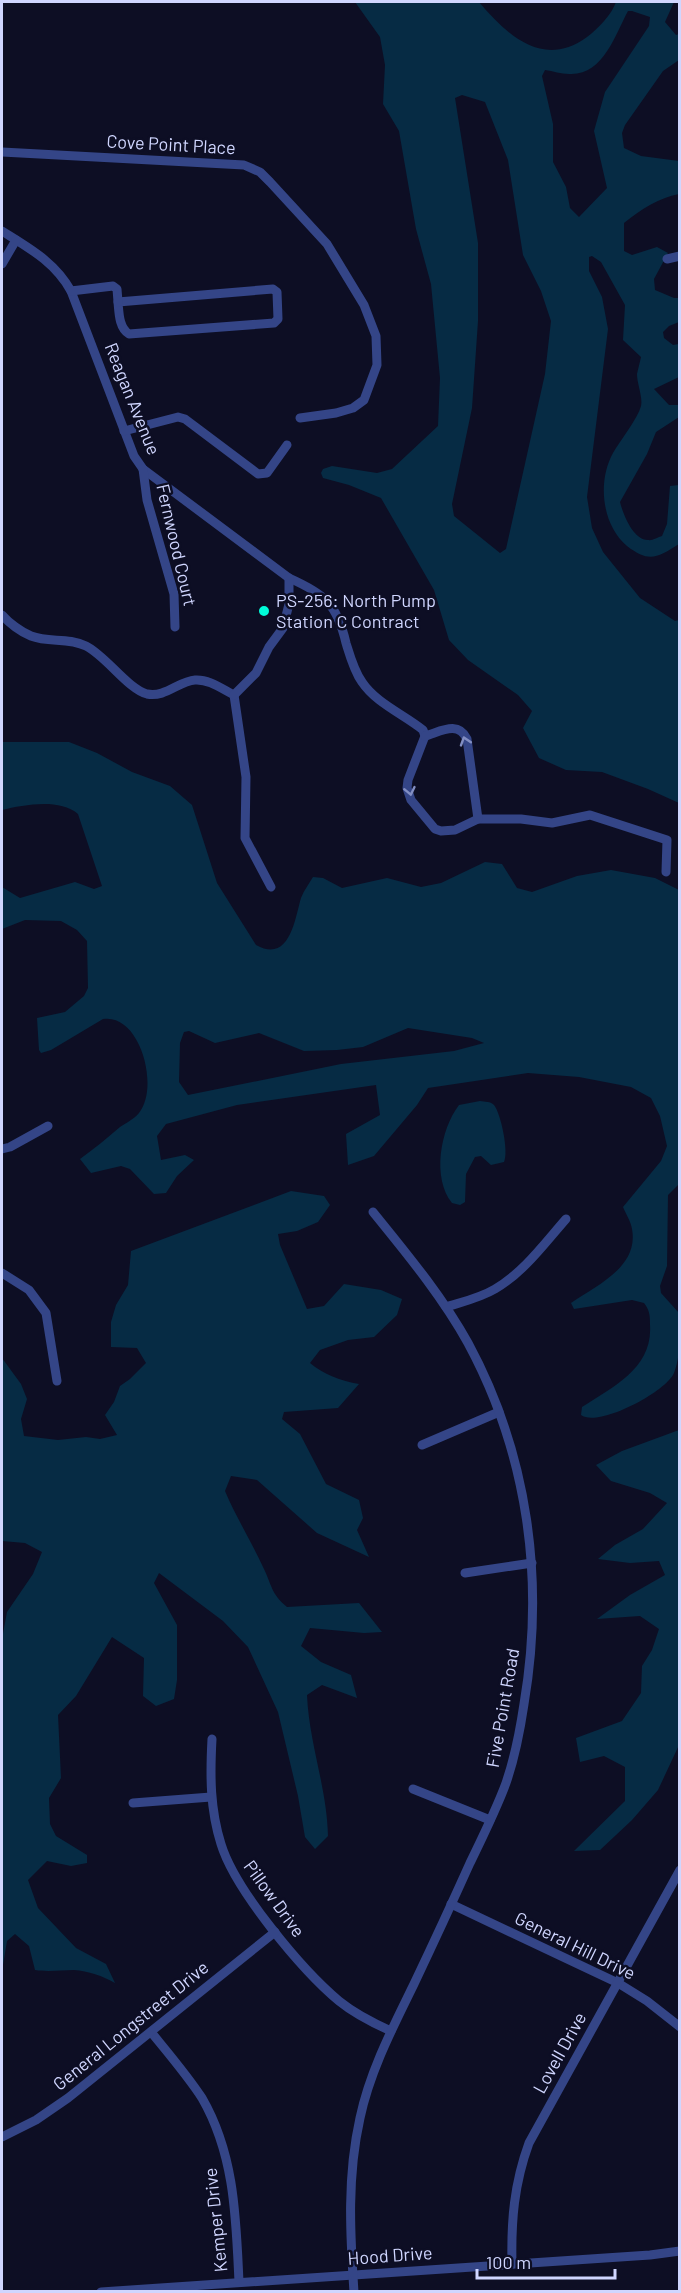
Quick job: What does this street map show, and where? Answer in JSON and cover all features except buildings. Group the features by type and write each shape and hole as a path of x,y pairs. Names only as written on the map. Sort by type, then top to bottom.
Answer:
{"street":[{"name":"Cove Point Place","path":"2,152 237,165 251,167 270,182 333,251 372,323 378,354 375,374 364,400 359,405 336,413 300,418"},
{"name":"Reagan Avenue","path":"2,231 56,268 71,291 134,456 143,469 289,578 313,589 328,601 340,621 349,655 362,682 385,704 423,730 425,736"},
{"path":"2,264 16,240"},
{"path":"667,259 680,256"},
{"path":"71,291 113,286 117,290 118,302 123,329 129,334 274,323 278,319 277,292 273,290 118,302"},
{"path":"124,431 178,417 185,419 258,474 267,473 287,445"},
{"name":"Fernwood Court","path":"143,469 147,500 157,543 174,594 175,627"},
{"path":"234,695 256,673 269,647 283,628 289,604 289,578"},
{"path":"2,615 31,636 64,639 88,647 137,689 148,694 163,693 187,681 196,680 204,681 234,695"},
{"path":"234,695 246,777 245,838 272,887"},
{"path":"478,819 467,739 464,733 453,728 425,736 407,788 411,800 435,829 455,830 478,819 521,819 552,824 580,816 599,817 667,840 666,872"},
{"path":"2,1149 10,1148 48,1126"},
{"name":"Five Point Road","path":"354,2292 349,2201 355,2143 366,2095 391,2031 490,1820 513,1760 526,1690 534,1607 532,1563 522,1490 499,1412 469,1345 446,1307 433,1287 373,1212"},
{"path":"446,1307 493,1290 508,1281 522,1270 566,1219"},
{"path":"2,1272 28,1290 46,1313 57,1381"},
{"path":"422,1445 499,1412"},
{"path":"465,1573 532,1563"},
{"name":"Pillow Drive","path":"212,1739 211,1797 217,1830 228,1863 275,1932 306,1969 340,2002 391,2031"},
{"path":"413,1789 490,1820"},
{"path":"133,1803 211,1797"},
{"name":"Lovell Drive","path":"512,2264 512,2209 529,2143 680,1870"},
{"name":"General Hill Drive","path":"451,1904 618,1983 647,2001 680,2027"},
{"name":"General Longstreet Drive","path":"2,2137 36,2120 68,2098 275,1932"},
{"name":"Kemper Drive","path":"151,2032 194,2087 213,2119 222,2140 233,2191 239,2282"},
{"name":"Hood Drive","path":"101,2292 650,2255 680,2251"}],"water":[{"path":"355,2 479,2 514,36 541,49 556,50 571,46 591,34 608,16 616,2 674,2 665,22 676,35 679,34 679,60 663,71 625,125 622,133 624,148 641,156 679,161 679,194 650,205 624,223 624,251 632,255 657,247 668,253 654,279 655,290 679,298 679,322 669,326 663,332 664,338 673,345 679,344 679,377 654,389 669,405 679,405 679,417 656,432 647,454 620,502 633,531 643,539 650,540 662,536 667,524 670,486 679,485 679,544 653,557 641,555 627,546 619,537 607,515 604,490 608,464 641,406 637,374 641,357 623,340 625,305 601,262 592,256 589,257 589,271 602,297 608,329 587,497 592,528 603,552 640,598 675,621 679,620 679,803 602,772 566,770 539,758 523,728 532,711 518,695 468,660 449,640 434,590 381,498 349,485 323,478 321,473 323,469 332,466 377,473 392,469 438,426 440,378 431,284 416,229 399,131 383,104 385,65 380,37","holes":["628,11 650,17 649,26 605,92 594,131 607,188 579,217 570,208 566,187 553,162 553,124 542,76 545,70 569,74 581,73 591,68 613,42","462,95 485,102 508,160 523,255 541,291 551,321 545,374 506,549 500,553 454,516 452,504 472,408 478,321 478,243 455,98"]},
{"path":"2,742 69,742 97,753 132,772 170,786 192,805 217,883 256,945 267,949 277,948 284,944 293,927 301,898 313,877 323,878 342,888 387,878 421,887 441,883 485,862 502,864 517,888 532,892 577,876 611,870 655,878 679,890 680,1183 668,1195 667,1266 660,1286 661,1293 679,1313 680,1336 678,1359 674,1373 668,1381 646,1398 616,1412 602,1417 590,1418 581,1415 582,1407 629,1375 645,1353 649,1340 650,1316 644,1303 632,1300 574,1309 571,1303 604,1282 623,1264 629,1254 632,1229 623,1207 661,1161 667,1146 660,1116 651,1098 631,1087 579,1077 528,1073 428,1088 417,1105 374,1156 348,1165 346,1134 380,1115 376,1085 237,1105 166,1124 157,1136 161,1160 185,1155 194,1160 177,1176 166,1193 154,1194 130,1169 121,1166 91,1173 80,1159 135,1117 145,1101 147,1070 143,1054 136,1039 127,1028 116,1020 103,1019 51,1050 41,1053 37,1018 65,1012 84,996 88,988 87,941 77,930 61,921 25,920 2,929 2,887 20,898 75,882 94,889 102,886 78,814 70,809 51,804 2,810","holes":["408,1028 472,1038 484,1043 454,1051 341,1064 188,1095 179,1082 180,1043 184,1032 189,1031 215,1043 259,1033 304,1051 363,1047"]},
{"path":"480,1101 491,1103 497,1110 506,1150 505,1157 504,1162 491,1165 481,1156 475,1157 466,1174 465,1202 460,1205 452,1203 442,1181 440,1168 443,1140 452,1115 459,1105"},
{"path":"291,1191 324,1196 330,1205 318,1222 297,1231 278,1234 280,1245 307,1309 324,1306 344,1284 381,1290 402,1299 397,1315 374,1337 348,1340 320,1350 310,1363 333,1376 359,1384 338,1408 284,1412 282,1419 300,1434 326,1484 359,1500 363,1518 357,1530 369,1557 317,1533 257,1480 231,1476 225,1491 272,1589 287,1607 359,1603 382,1632 364,1633 310,1628 301,1646 321,1662 351,1675 357,1698 322,1685 307,1695 311,1731 325,1800 328,1836 315,1849 305,1837 298,1796 278,1712 248,1647 223,1621 159,1573 154,1583 177,1625 177,1680 174,1699 156,1706 143,1696 144,1658 112,1637 76,1696 58,1715 61,1778 49,1798 50,1824 56,1836 87,1855 87,1863 71,1866 47,1861 28,1880 38,1908 76,1948 106,1964 115,1983 95,1974 74,1970 35,1970 29,1946 15,1934 7,1941 2,1971 2,1639 7,1612 33,1574 42,1552 25,1543 2,1541 2,1358 21,1384 27,1399 21,1419 24,1436 58,1440 86,1437 100,1439 117,1435 105,1415 114,1402 120,1386 146,1363 137,1348 111,1347 111,1322 116,1305 128,1285 131,1251"},
{"path":"679,1430 679,1745 658,1790 632,1820 600,1850 574,1851 625,1801 625,1767 604,1756 580,1762 576,1738 622,1721 641,1693 642,1666 652,1650 659,1629 640,1616 597,1619 630,1595 665,1575 659,1561 630,1563 598,1559 615,1545 643,1529 667,1503 650,1493 611,1481 596,1465 622,1451"}],"place":[{"name":"PS-256: North Pump Station C Contract","path":"264,611"}]}
